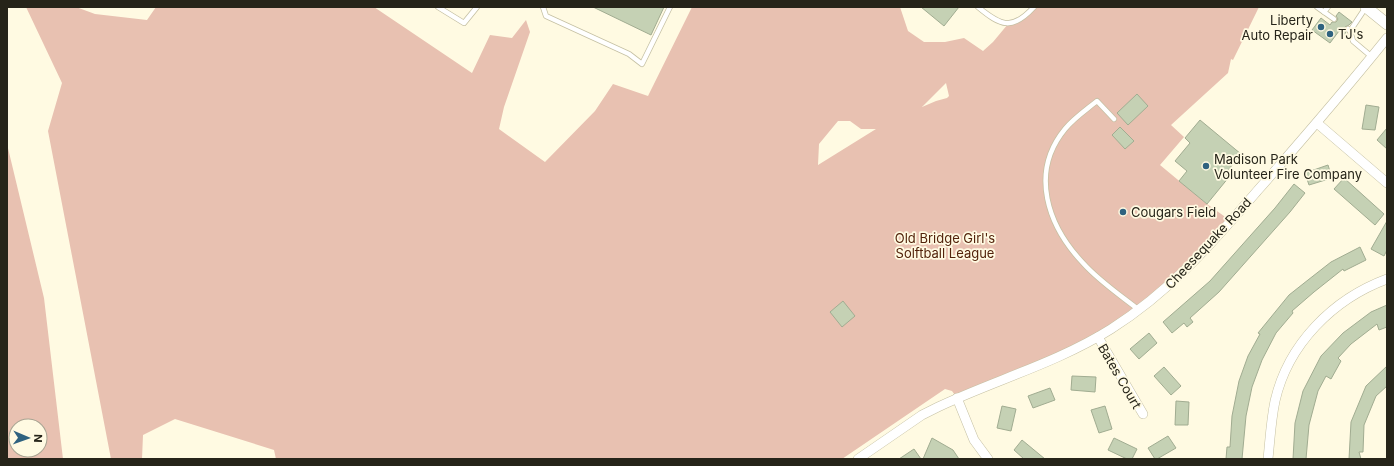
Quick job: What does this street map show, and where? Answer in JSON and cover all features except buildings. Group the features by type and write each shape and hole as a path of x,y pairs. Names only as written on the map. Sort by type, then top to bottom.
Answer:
{"street":[{"path":"1366,7 1387,24"},
{"name":"Cheesequake Road","path":"858,459 922,415 957,398 1068,354 1098,337 1139,310 1171,284 1215,239 1317,123 1387,38"},
{"path":"1317,123 1387,182"},
{"path":"1268,459 1276,400 1288,365 1303,340 1318,323 1356,293 1373,284 1387,279"},
{"name":"Bates Court","path":"1098,337 1142,414"},
{"path":"957,398 974,440 988,459"}],"lane":[{"path":"438,7 464,23 477,7"},
{"path":"543,7 546,16 629,54 642,64 670,7"},
{"path":"978,7 997,21 1008,24 1018,20 1034,7"},
{"path":"1317,7 1334,19"},
{"path":"1324,12 1328,7"},
{"path":"1366,7 1349,30 1353,41 1372,57"},
{"path":"1114,120 1097,101 1080,114 1066,128 1052,148 1048,159 1045,186 1048,203 1054,221 1062,236 1082,263 1103,282 1139,310"}],"green space":[{"name":"Old Bridge Girl's Solftball League","path":"26,7 76,7 95,14 147,20 156,7 374,7 472,73 490,35 512,38 526,20 530,32 504,107 499,129 545,162 595,111 613,84 648,96 692,7 900,7 908,31 924,42 945,42 964,38 983,51 993,42 1008,24 1018,20 1034,7 1259,7 1233,60 1231,59 1228,73 1171,125 1184,137 1160,165 1207,204 1231,221 1215,239 1112,329 957,398 952,391 945,389 842,459 276,459 274,450 175,419 143,435 142,459 111,459 48,131 62,83","holes":["946,83 949,96 922,107","838,121 850,121 861,129 876,129 818,165 819,144"]},
{"path":"7,144 44,298 63,459 7,459"}],"place":[{"name":"Liberty Auto Repair","path":"1321,27"},
{"name":"TJ's","path":"1330,34"},
{"name":"Madison Park Volunteer Fire Company","path":"1206,166"},
{"name":"Cougars Field","path":"1123,212"}]}
